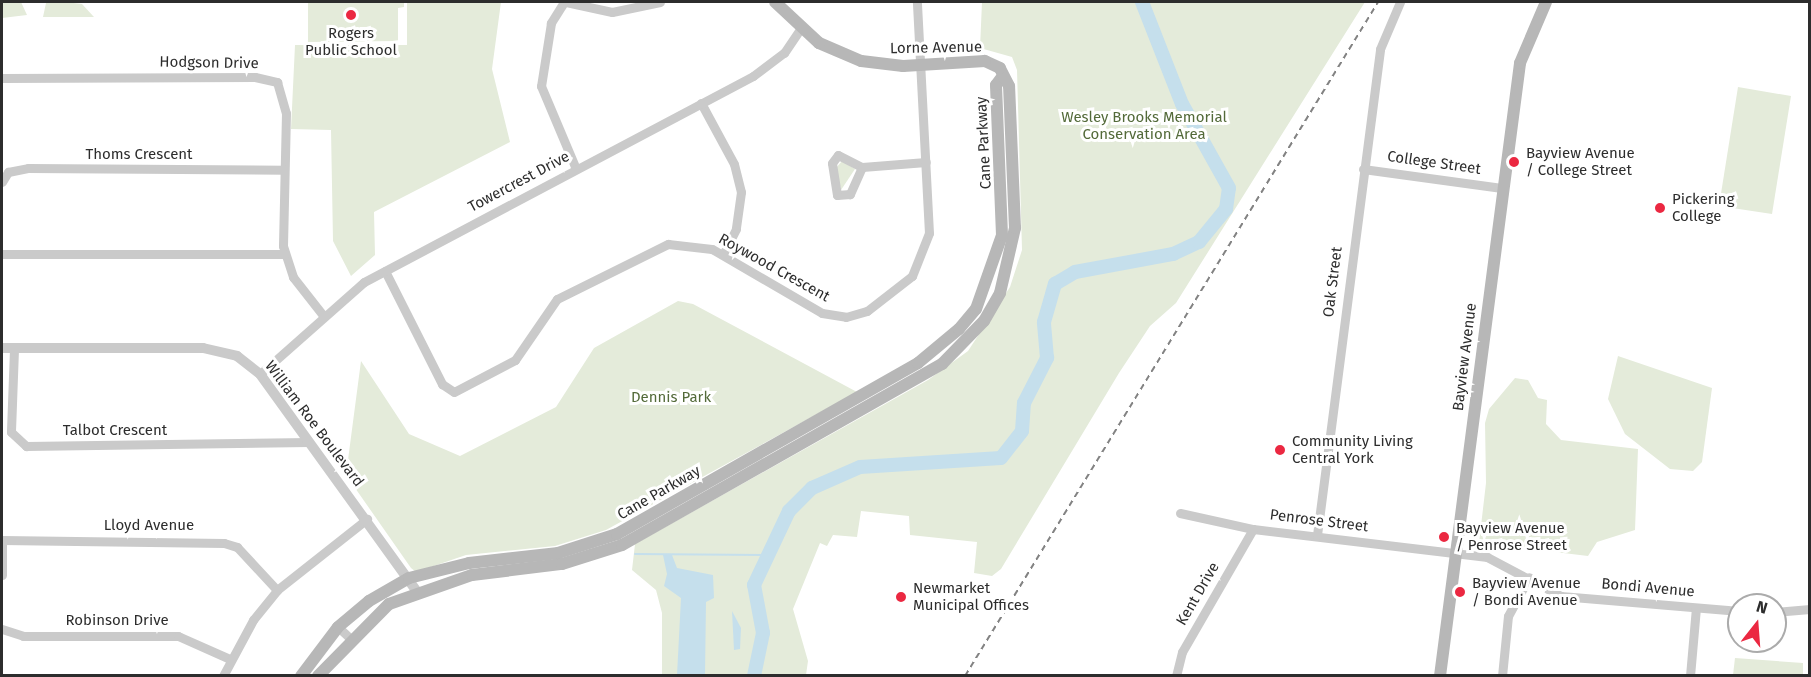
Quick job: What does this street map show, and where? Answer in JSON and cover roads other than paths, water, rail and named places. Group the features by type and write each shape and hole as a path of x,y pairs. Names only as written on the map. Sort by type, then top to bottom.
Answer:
{"main road":[{"name":"Lorne Avenue","path":"775,2 800,29 861,61 920,65 985,61 996,65 1002,78"},
{"name":"Bayview Avenue","path":"1440,675 1502,188 1525,43 1545,2"},
{"name":"Cane Parkway","path":"302,675 338,627 369,601 409,578 469,563 558,553 617,534 918,363 959,329 976,309 1002,235 996,85 1002,78 1009,86 1015,228 1000,293 965,344 942,364 622,544 562,564 472,575 416,590 389,604 351,639 318,675"}],"street":[{"path":"576,169 542,86 551,23 565,2 612,12 660,2"},
{"name":"Roywood Crescent","path":"385,271 442,384 461,392 515,360 557,299 644,252 682,242 723,254 822,313 846,317 867,311 904,284 923,256 930,225 917,2"},
{"name":"Oak Street","path":"1317,535 1363,169 1384,33 1400,2"},
{"name":"Towercrest Drive","path":"260,374 322,314 385,271 768,66 800,29"},
{"name":"Hodgson Drive","path":"2,78 267,79 285,95 285,254 293,277 322,314"},
{"path":"701,103 734,165 741,192 736,229 723,254"},
{"path":"862,167 850,194 837,195 834,158 848,156 862,167 926,162"},
{"name":"Thoms Crescent","path":"2,182 8,172 28,168 284,170"},
{"name":"College Street","path":"1363,169 1502,188"},
{"path":"2,254 285,254"},
{"name":"William Roe Boulevard","path":"2,348 223,350 260,374 367,519 416,590"},
{"name":"Talbot Crescent","path":"14,349 11,432 26,446 309,442"},
{"name":"Penrose Street","path":"1180,513 1252,529 1457,553"},
{"path":"223,675 230,659 278,590 367,519"},
{"name":"Kent Drive","path":"1176,675 1182,652 1252,529"},
{"path":"2,540 2,575"},
{"name":"Lloyd Avenue","path":"2,540 224,543 237,547 278,590"},
{"name":"Bondi Avenue","path":"1457,553 1503,561 1561,596 1727,610"},
{"path":"1502,675 1508,616 1529,577"},
{"path":"1690,675 1696,608"},
{"path":"1787,611 1809,609"},
{"path":"338,627 351,639"},
{"name":"Robinson Drive","path":"2,628 23,636 178,636 230,659"}],"water":[{"path":"663,555 672,555 677,568 713,575 714,598 706,602 705,675 677,675 681,598 664,586 667,574"},
{"path":"732,611 741,628 740,649 734,650"}],"waterway":[{"path":"754,676 763,633 754,585 789,511 812,488 860,467 1001,458 1022,431 1024,403 1047,358 1044,322 1055,284 1075,272 1173,254 1199,242 1226,209 1229,188 1182,104 1142,2"},
{"path":"635,554 764,555"}],"railway":[{"path":"965,676 1378,2"}],"place":[{"name":"Rogers Public School","path":"351,15"},
{"name":"Bayview Avenue / College Street","path":"1514,162"},
{"name":"Pickering College","path":"1660,208"},
{"name":"Community Living Central York","path":"1280,450"},
{"name":"Bayview Avenue / Penrose Street","path":"1444,537"},
{"name":"Bayview Avenue / Bondi Avenue","path":"1460,592"},
{"name":"Newmarket Municipal Offices","path":"901,597"}],"park label":[{"name":"Wesley Brooks Memorial Conservation Area","path":"1144,126"},
{"name":"Dennis Park","path":"671,398"}]}
